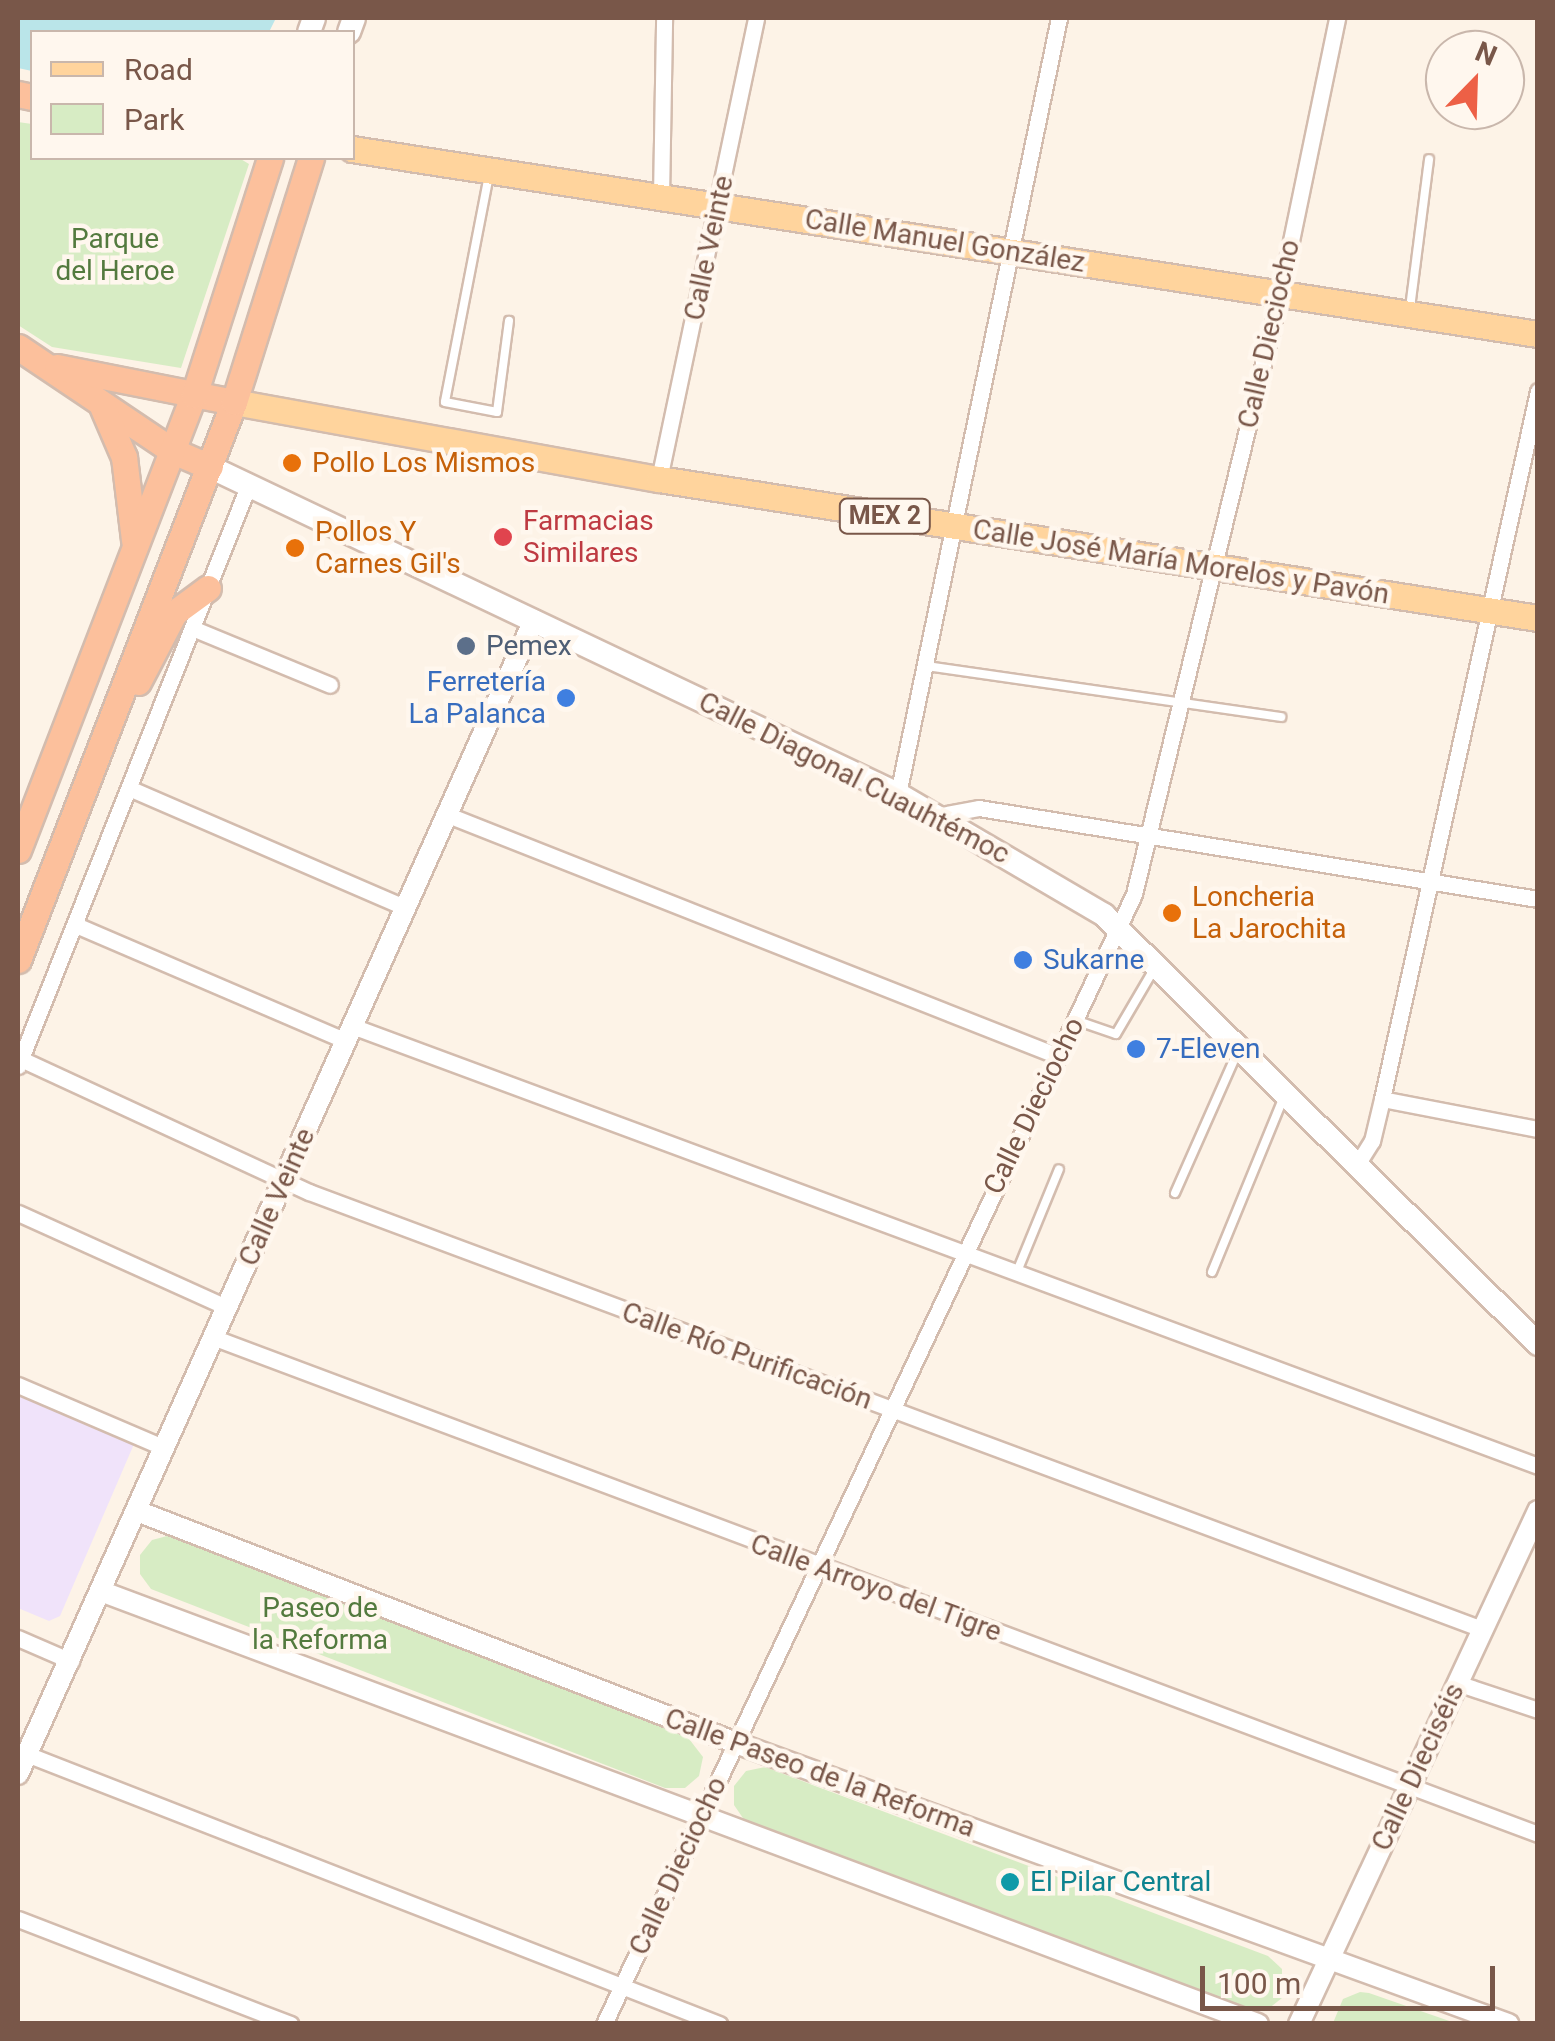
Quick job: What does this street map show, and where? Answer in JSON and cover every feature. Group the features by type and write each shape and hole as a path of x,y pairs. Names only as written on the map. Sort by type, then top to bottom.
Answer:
{"highway":[{"path":"18,850 194,394 269,160"},
{"path":"18,960 109,716 234,402 311,160"},
{"name":"MEX 2","path":"18,347 44,364 234,402"},
{"path":"44,364 173,451 210,467"},
{"path":"100,401 124,457 135,553"},
{"path":"109,716 134,689 174,613 208,588"}],"main road":[{"name":"Calle Manuel González","path":"355,149 1538,334"},
{"name":"Calle José María Morelos y Pavón","path":"234,402 958,528 1538,618"},
{"name":"Calle Diagonal Cuauhtémoc","path":"210,467 898,794 1119,927 1538,1344"}],"street":[{"path":"661,197 664,18"},
{"name":"Calle Veinte","path":"659,478 756,18"},
{"path":"898,794 958,528 1059,18"},
{"name":"Calle Dieciocho","path":"604,2024 1119,927 1184,708 1280,294 1337,18"},
{"path":"1358,1163 1372,1142 1538,391"},
{"path":"19,1064 249,484"},
{"name":"Calle Veinte","path":"23,1765 534,620"},
{"path":"192,628 330,686"},
{"path":"129,788 406,908"},
{"path":"936,816 979,808 1538,899"},
{"path":"448,815 1058,1056"},
{"path":"76,926 349,1034 1538,1466"},
{"name":"Calle Río Purificación","path":"19,1064 285,1180 1482,1630"},
{"path":"1382,1099 1538,1129"},
{"path":"18,1213 228,1308"},
{"name":"Calle Arroyo del Tigre","path":"215,1338 800,1562 820,1564 1538,1834"},
{"path":"18,1385 165,1448"},
{"name":"Calle Dieciséis","path":"1299,2024 1538,1510"},
{"name":"Calle Paseo de la Reforma","path":"137,1511 736,1743 1508,2024"},
{"path":"102,1592 1258,2024"},
{"path":"18,1638 71,1661"},
{"path":"1458,1683 1538,1710"},
{"path":"23,1765 719,2024"},
{"path":"18,1920 290,2024"}],"lane":[{"path":"1410,314 1428,158"},
{"path":"490,170 445,402 498,412 509,321"},
{"path":"927,666 1184,708 1196,703 1281,717"},
{"path":"1075,1020 1116,1034 1158,963"},
{"path":"1176,1193 1240,1044"},
{"path":"1212,1272 1286,1090"},
{"path":"1016,1274 1058,1169"}],"shaded area":[{"path":"18,1394 134,1444 60,1616 49,1621 18,1608"}],"green space":[{"name":"Parque del Heroe","path":"18,122 30,124 30,160 242,160 249,164 181,368 52,347 18,325"},
{"name":"Paseo de la Reforma","path":"171,1535 686,1735 703,1757 699,1776 685,1788 665,1788 151,1589 140,1574 140,1555 152,1540"},
{"path":"765,1767 1268,1956 1282,1969 1282,1998 1267,2010 1248,2010 745,1821 734,1805 734,1786 746,1771"},
{"path":"1360,1992 1455,2023 1333,2023 1343,1999"}],"water":[{"path":"18,18 276,18 270,30 30,30 30,71 18,68"}],"place":[{"name":"Pollo Los Mismos","path":"292,463"},
{"name":"Farmacias Similares","path":"503,537"},
{"name":"Pollos Y Carnes Gil's","path":"295,548"},
{"name":"Pemex","path":"466,646"},
{"name":"Ferretería La Palanca","path":"566,698"},
{"name":"Loncheria La Jarochita","path":"1172,913"},
{"name":"Sukarne","path":"1023,960"},
{"name":"7-Eleven","path":"1136,1049"},
{"name":"El Pilar Central","path":"1010,1882"}]}
